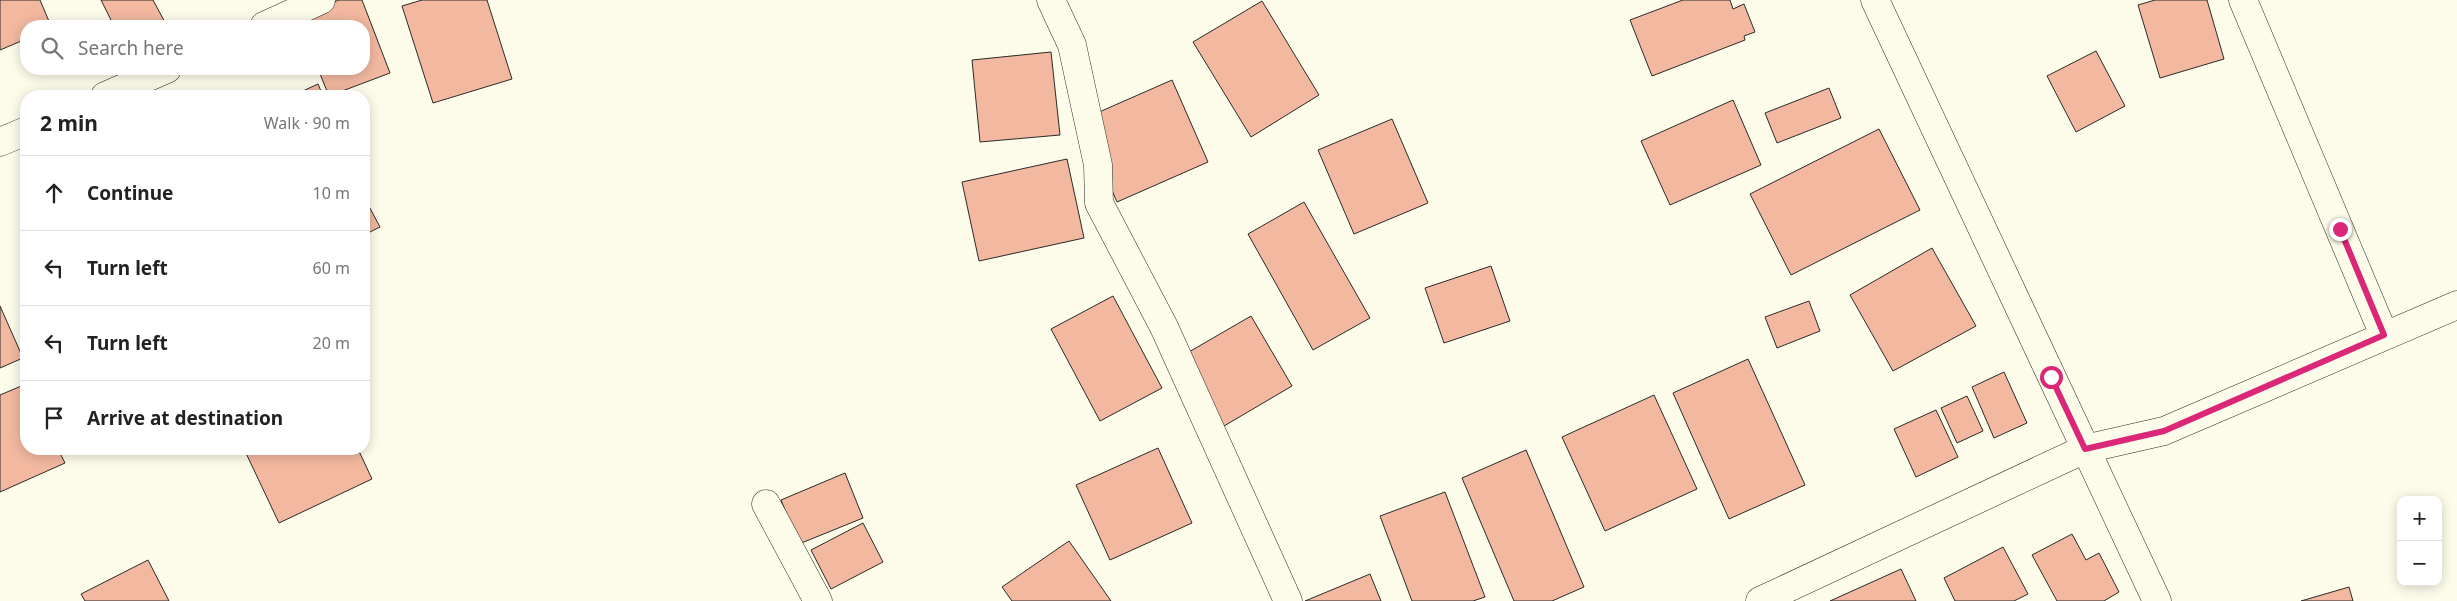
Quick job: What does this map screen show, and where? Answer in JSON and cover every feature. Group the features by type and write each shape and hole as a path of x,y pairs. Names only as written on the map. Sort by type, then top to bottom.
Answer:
{"street":[{"path":"270,16 321,0"},
{"path":"1051,0 1072,45 1098,165 1100,203 1164,327 1288,601"},
{"path":"1875,0 2157,601"},
{"path":"2242,0 2384,335"},
{"path":"118,90 153,75"},
{"path":"0,142 20,134"},
{"path":"1760,601 2085,449 2164,431 2457,304"},
{"path":"766,504 818,601"}],"building":[{"path":"0,0 40,0 48,20 20,20 20,42 0,50"},
{"path":"101,0 153,0 164,20 111,20"},
{"path":"339,0 362,0 370,20 300,20 298,16"},
{"path":"422,0 487,0 512,79 433,103 402,6"},
{"path":"1683,0 1730,0 1733,9 1744,4 1755,32 1744,36 1745,40 1652,76 1630,20"},
{"path":"2155,0 2207,0 2224,59 2160,78 2138,5"},
{"path":"1262,1 1319,95 1251,137 1193,42"},
{"path":"370,21 390,73 345,90 327,90 320,75 370,75"},
{"path":"2096,51 2125,106 2076,132 2047,76"},
{"path":"1051,52 1060,135 980,142 972,60"},
{"path":"1172,80 1208,162 1117,202 1081,120"},
{"path":"318,84 320,90 305,90"},
{"path":"1829,88 1841,118 1777,143 1765,113"},
{"path":"1733,100 1761,165 1670,205 1641,141"},
{"path":"1392,119 1428,203 1354,234 1318,150"},
{"path":"1879,129 1920,210 1791,275 1750,194"},
{"path":"1067,159 1084,238 979,261 962,182"},
{"path":"1304,202 1370,318 1313,350 1248,234"},
{"path":"370,208 380,227 370,232"},
{"path":"1932,248 1976,326 1893,371 1850,295"},
{"path":"1491,266 1510,321 1444,343 1425,288"},
{"path":"1113,296 1162,388 1100,421 1051,329"},
{"path":"1809,301 1820,331 1777,348 1765,317"},
{"path":"0,306 20,351 20,359 0,368"},
{"path":"1251,316 1292,386 1224,426 1182,356"},
{"path":"1748,359 1805,485 1729,519 1673,393"},
{"path":"2004,372 2027,423 1994,438 1972,387"},
{"path":"20,387 20,455 61,455 65,463 0,492 0,395"},
{"path":"1654,395 1697,489 1605,531 1562,437"},
{"path":"1967,396 1983,431 1957,443 1941,408"},
{"path":"1936,410 1958,457 1916,477 1894,429"},
{"path":"1158,448 1192,523 1110,560 1076,485"},
{"path":"1526,450 1584,587 1552,601 1514,601 1462,478"},
{"path":"247,455 361,455 372,479 279,523"},
{"path":"845,473 863,518 799,544 781,500"},
{"path":"1445,492 1485,597 1473,601 1412,601 1380,516"},
{"path":"863,523 883,562 831,589 811,550"},
{"path":"2072,534 2086,560 2099,553 2119,592 2104,601 2057,601 2032,555"},
{"path":"1069,541 1111,601 1012,601 1002,587"},
{"path":"2003,547 2028,594 2014,601 1955,601 1944,578"},
{"path":"148,560 169,601 85,601 81,594"},
{"path":"1901,569 1916,601 1830,601"},
{"path":"1370,574 1381,601 1305,601"},
{"path":"2349,587 2353,601 2301,601"}],"route":[{"path":"2051,377 2085,449 2164,431 2384,335 2340,229"}]}
